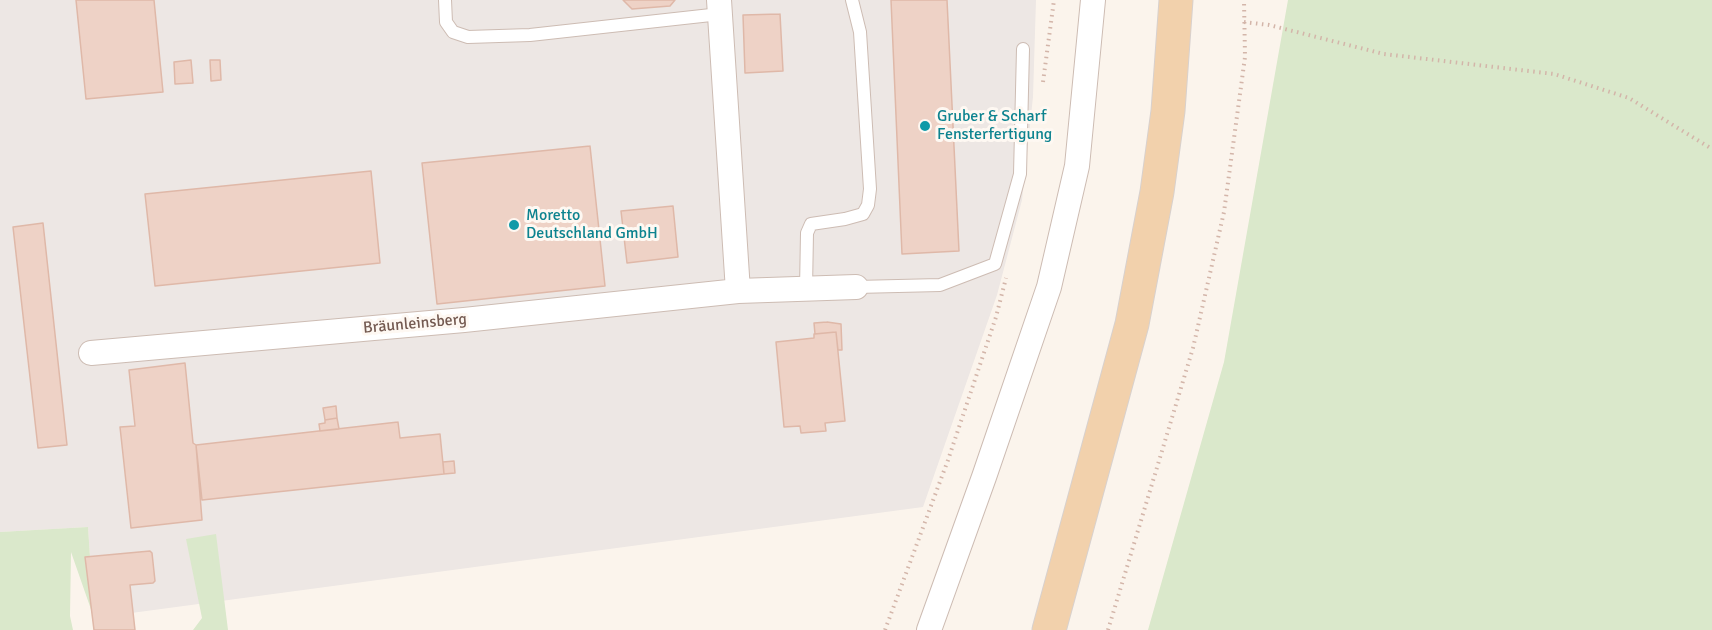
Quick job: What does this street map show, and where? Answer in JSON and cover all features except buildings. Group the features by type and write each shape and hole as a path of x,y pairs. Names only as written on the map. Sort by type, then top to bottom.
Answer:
{"main road":[{"path":"1164,0 1172,62"},
{"path":"1049,630 1132,324 1157,192 1172,62 1176,0"}],"street":[{"path":"929,630 1049,287 1077,166 1094,0"},
{"path":"720,7 738,291"},
{"name":"Bräunleinsberg","path":"91,352 464,320 738,291 856,287"}],"lane":[{"path":"445,0 446,22 453,32 468,37 530,35 720,7"},
{"path":"806,289 807,234 811,224 862,214 868,205 870,189 860,32 852,0"},
{"path":"856,287 940,285 995,264 1020,174 1023,49"}],"path":[{"path":"1043,82 1054,0"},
{"path":"1108,630 1193,348 1224,212 1245,57 1244,0"},
{"path":"1244,22 1269,25 1384,54 1554,74 1629,98 1712,149"},
{"path":"885,630 948,460 996,316 1007,274"}],"shaded area":[{"path":"0,0 1036,0 1033,97 1022,200 997,295 923,507 94,618 88,527 0,532"}],"green space":[{"path":"1288,0 1712,0 1712,630 1148,630 1224,362"},
{"path":"88,527 94,618 71,552 70,616 73,630 0,630 0,532"},
{"path":"216,534 228,630 193,630 202,618 186,539"}],"place":[{"name":"Gruber & Scharf Fensterfertigung","path":"925,126"},
{"name":"Moretto Deutschland GmbH","path":"514,225"}]}
